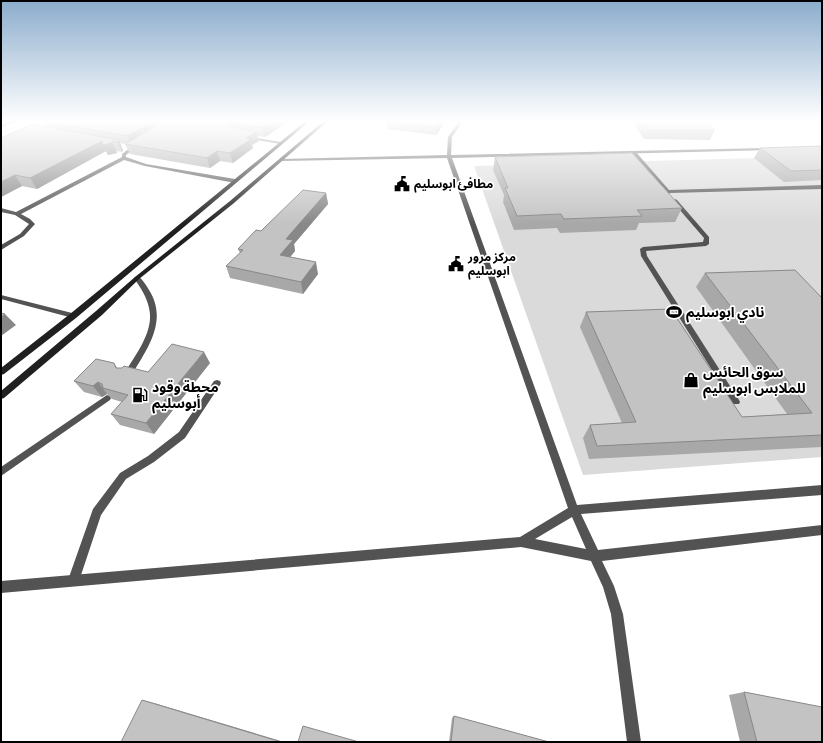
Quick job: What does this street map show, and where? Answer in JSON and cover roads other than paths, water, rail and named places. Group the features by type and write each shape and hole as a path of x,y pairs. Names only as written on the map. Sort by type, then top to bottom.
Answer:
{"main road":[{"path":"1,396 100,313 223,201 235,181 266,155"},
{"path":"1,372 223,201 287,155"}],"street":[{"path":"281,160 510,155"},
{"path":"635,155 707,238 706,244 643,249 644,256 736,402"},
{"path":"449,156 574,510 608,586 617,614 634,742"},
{"path":"17,214 124,158 145,165 235,181"},
{"path":"667,192 822,187"},
{"path":"1,248 28,230 32,224 17,214 3,212"},
{"path":"128,376 151,333 154,316 151,300 137,278"},
{"path":"1,297 73,316"},
{"path":"74,580 97,512 123,476 151,459 182,435 217,383"},
{"path":"1,472 107,398"},
{"path":"521,542 574,510 822,490"},
{"path":"1,587 521,542 595,556 822,530"}],"place":[{"name":"مطافئ ابوسليم","path":"402,184"},
{"name":"مركز مرور ابوسليم","path":"456,264"},
{"name":"نادي ابوسليم","path":"674,312"},
{"name":"سوق الحائس للملابس ابوسليم","path":"691,380"},
{"name":"محطة وقود أبوسليم","path":"140,395"}]}
